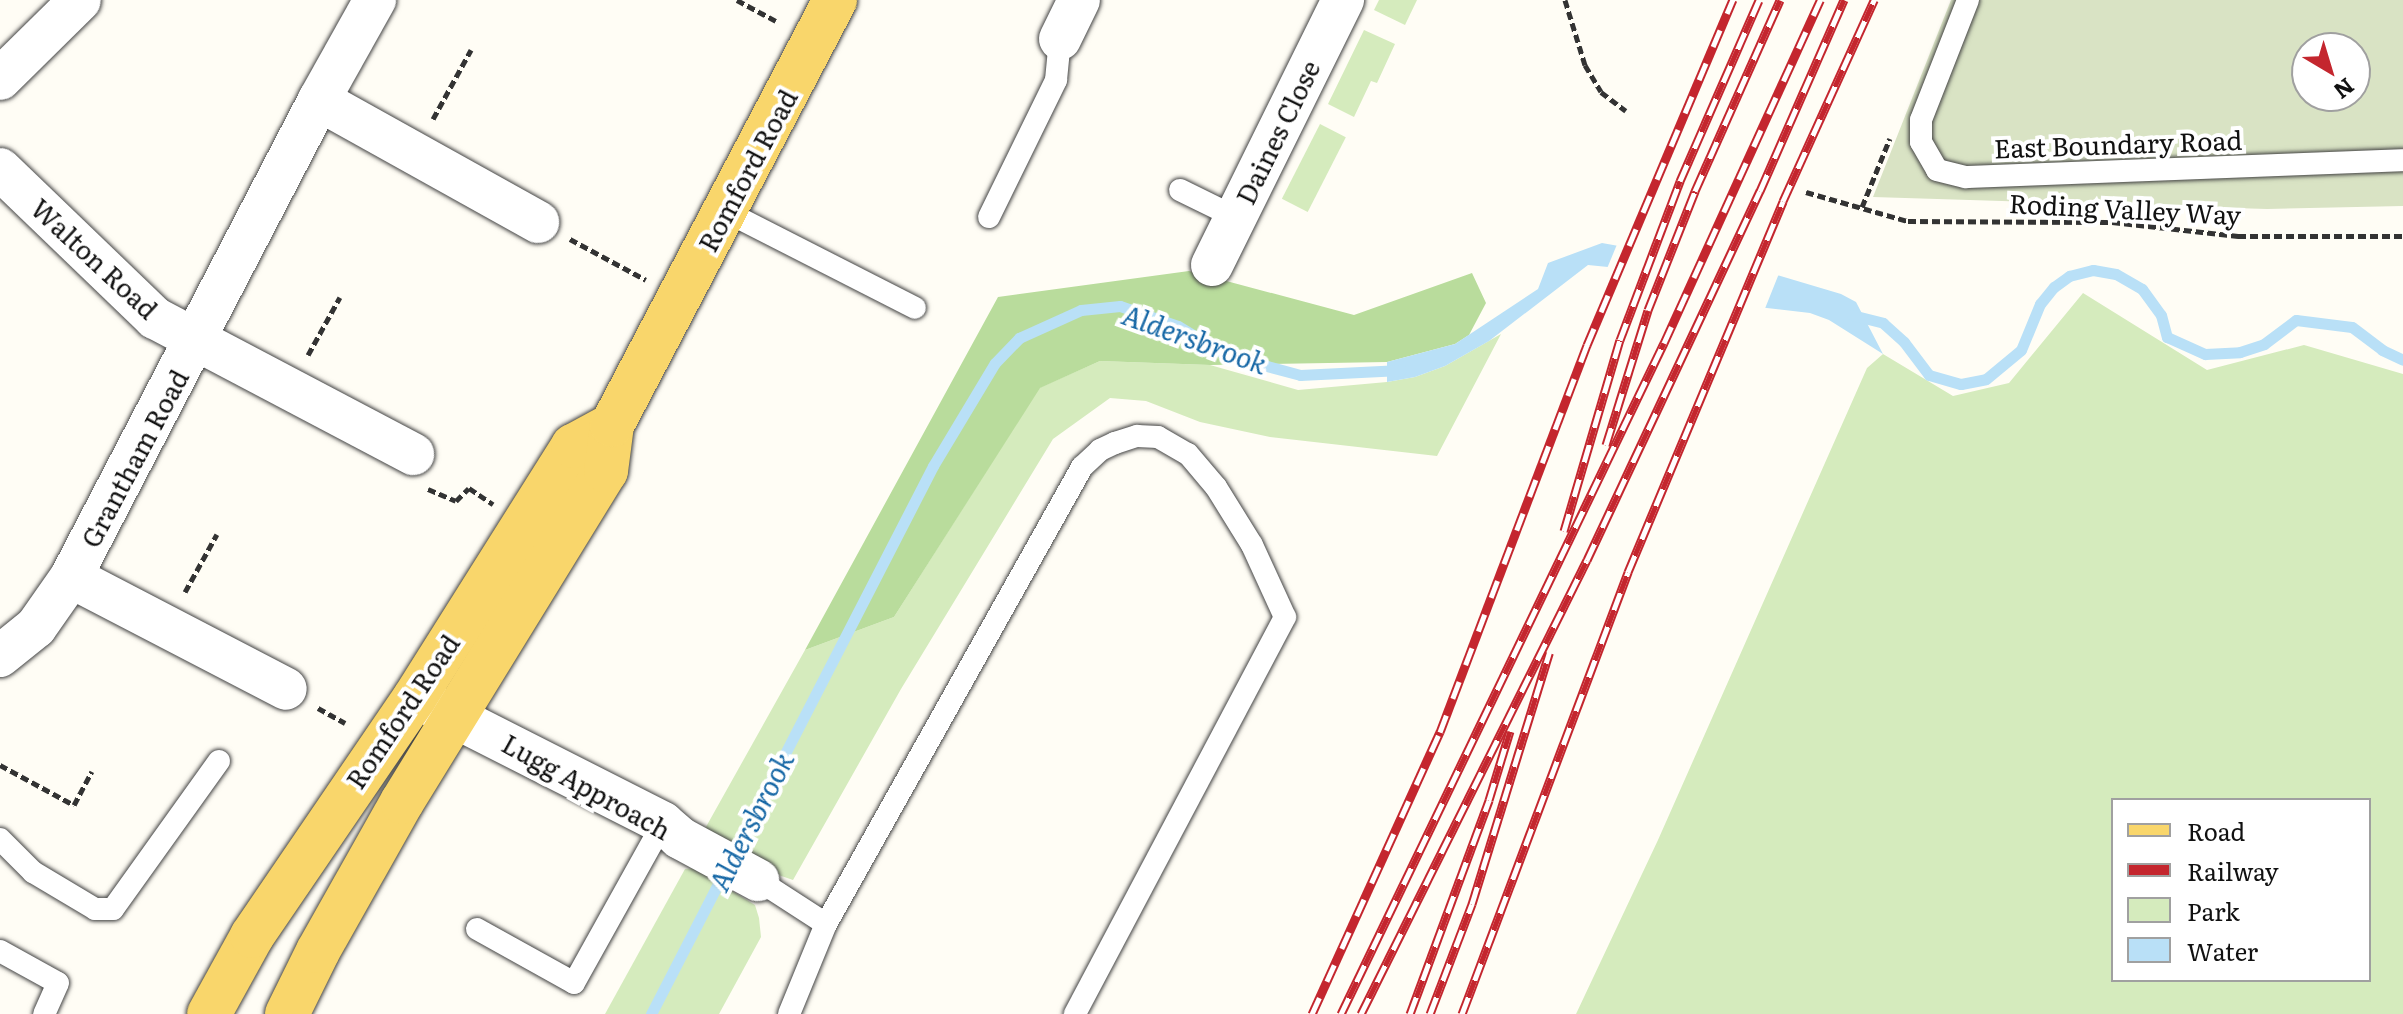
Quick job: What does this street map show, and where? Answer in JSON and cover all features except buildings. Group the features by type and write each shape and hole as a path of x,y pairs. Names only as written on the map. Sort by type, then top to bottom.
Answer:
{"main road":[{"name":"Romford Road","path":"287,1014 318,951 402,802 606,471 612,425 835,0"},
{"name":"Romford Road","path":"209,1014 252,936 415,697 573,446 612,425"}],"street":[{"path":"0,79 80,0"},
{"name":"Grantham Road","path":"0,656 36,627 71,577 319,100 375,0"},
{"path":"1060,39 1079,0"},
{"name":"Daines Close","path":"1212,265 1343,0"},
{"path":"319,100 538,222"},
{"name":"Walton Road","path":"0,169 155,318 197,339"},
{"name":"Grantham Road","path":"197,339 290,388 417,470"},
{"name":"Grantham Road","path":"71,577 286,689"},
{"name":"Lugg Approach","path":"415,697 672,830 758,880"}],"lane":[{"name":"East Boundary Road","path":"1968,0 1921,120 1921,142 1937,170 1966,177 2403,160"},
{"path":"989,217 1056,80 1060,39"},
{"path":"1180,190 1235,217"},
{"path":"725,211 915,308"},
{"path":"789,1014 826,924 1082,467 1100,450 1115,443 1137,436 1158,437 1188,454 1216,487 1252,545 1285,617 1075,1014"},
{"path":"0,839 20,861 46,879 95,909 113,909 219,761"},
{"path":"477,929 574,983 672,830"},
{"path":"758,880 826,924"},
{"path":"0,951 58,983 44,1014"}],"path":[{"path":"737,0 776,21"},
{"path":"1565,0 1585,65 1601,92 1626,111"},
{"path":"414,153 471,50"},
{"name":"Roding Valley Way","path":"1806,192 1908,221 2112,222 2238,236 2403,236"},
{"path":"538,222 647,280"},
{"path":"290,388 340,297"},
{"path":"417,470 456,501 469,488 504,511"},
{"path":"167,627 217,534"},
{"path":"0,765 74,805 92,771"}],"green space":[{"path":"1379,0 1417,0 1405,25 1374,10"},
{"path":"1951,0 2403,0 2403,206 2267,209 1873,197"},
{"path":"1364,30 1395,44 1377,83 1371,81 1354,117 1328,104"},
{"path":"1320,124 1346,137 1308,212 1282,199"},
{"path":"1189,271 1354,315 1472,273 1486,303 1469,335 1455,344 1387,362 1210,365 1100,361 1040,388 894,617 805,650 998,297"},
{"path":"2083,293 2207,370 2304,345 2403,374 2403,1014 1576,1014 1658,840 1867,368 1883,354 1953,396 2009,383"},
{"path":"1501,334 1437,456 1270,437 1200,422 1146,401 1110,398 1053,439 901,689 793,880 764,870 702,834 805,650 894,617 1039,388 1100,361 1210,365 1298,390 1387,382 1415,377 1445,366"},
{"path":"695,868 755,905 759,918 761,937 719,1014 605,1014 685,869"}],"water":[{"path":"1602,243 1770,273 1841,294 1856,302 1883,354 1829,320 1810,313 1758,307 1608,267 1588,265 1489,341 1445,366 1415,377 1387,382 1387,362 1455,344 1538,289 1548,263"}],"pier":[{"path":"1618,242 1780,271 1764,311 1758,311 1606,271"}],"waterway":[{"name":"Aldersbrook","path":"1852,315 1883,323 1904,342 1929,375 1961,384 1986,379 2021,350 2040,304 2054,287 2069,276 2093,270 2116,274 2142,289 2161,315 2167,337 2205,354 2240,352 2264,344 2296,320 2352,327 2382,350 2403,360"},
{"name":"Aldersbrook","path":"651,1014 933,466 995,363 1019,338 1081,310 1120,306 1178,326 1226,355 1300,375 1401,370"}],"railway":[{"path":"1312,1014 1440,732 1587,345 1733,0"},
{"path":"1564,531 1620,340 1680,181 1759,0"},
{"path":"1606,445 1648,310 1695,191 1780,0"},
{"path":"1341,1014 1664,343 1820,0"},
{"path":"1361,1014 1587,560 1760,191 1844,0"},
{"path":"1462,1014 1628,572 1783,201 1874,0"},
{"path":"1430,1014 1472,904 1549,653"},
{"path":"1410,1014 1489,800 1510,731"}]}
